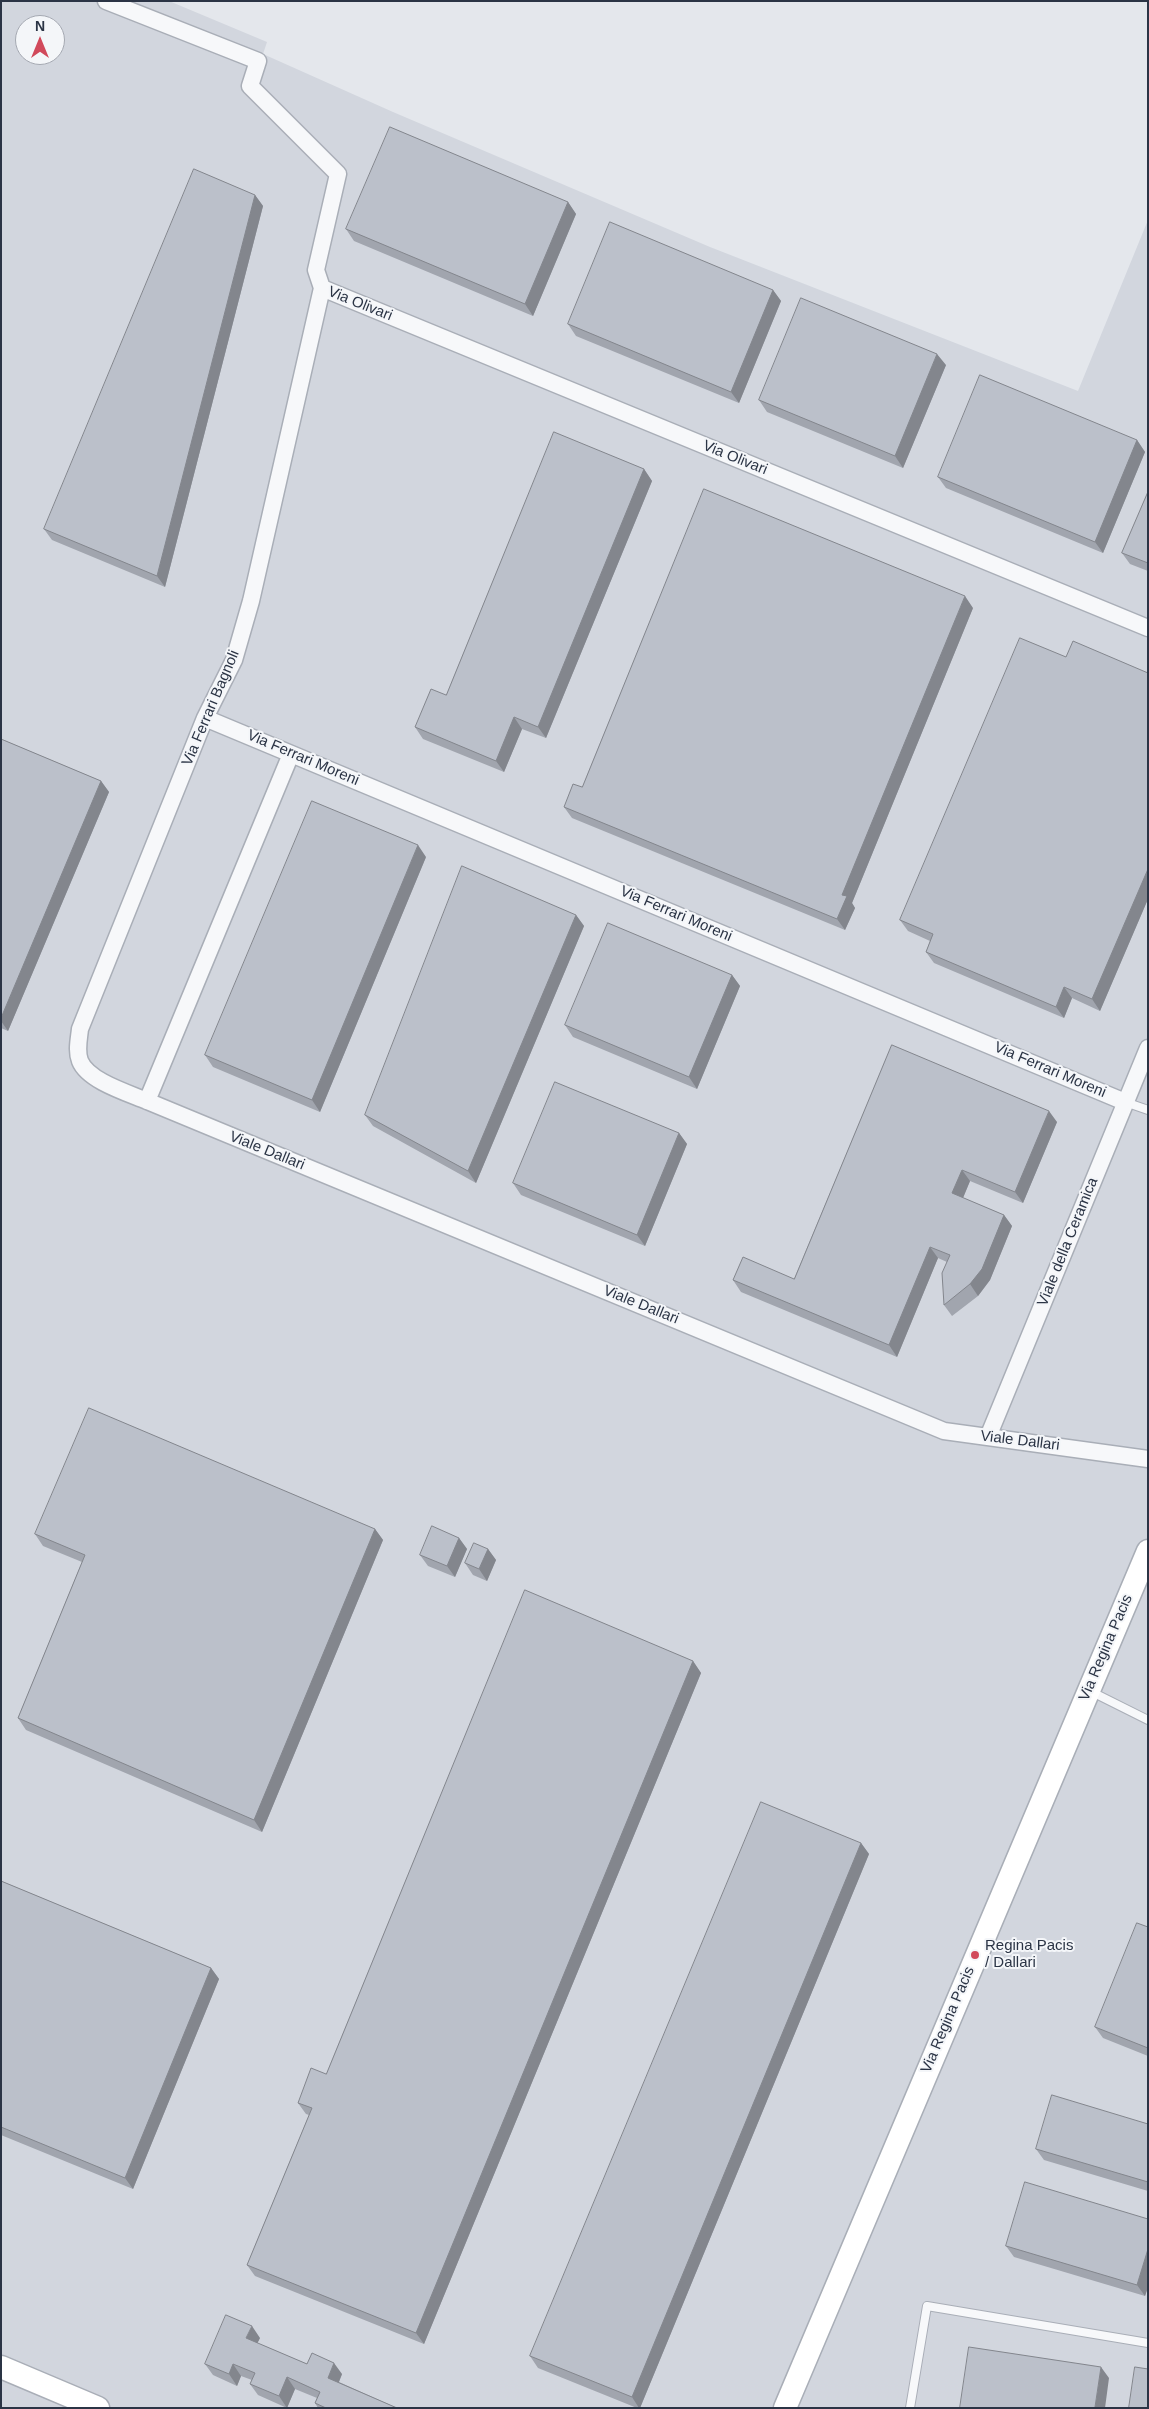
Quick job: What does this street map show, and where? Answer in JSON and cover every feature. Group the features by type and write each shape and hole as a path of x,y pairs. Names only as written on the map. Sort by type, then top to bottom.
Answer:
{"street":[{"name":"Via Ferrari Bagnoli","path":"106,1 258,61 250,86 338,174 316,270 322,288 250,601 234,660 205,718 84,1020 79,1037 80,1061 91,1076 147,1101"},
{"name":"Via Olivari","path":"322,288 1148,628"},
{"name":"Via Ferrari Moreni","path":"205,718 1125,1102"},
{"path":"147,1101 291,754"},
{"name":"Viale della Ceramica","path":"988,1437 1148,1048"},
{"name":"Viale Dallari","path":"147,1101 944,1431 1148,1459"},
{"name":"Via Regina Pacis","path":"785,2408 1148,1550"},
{"path":"1,2367 98,2408"}],"lane":[{"name":"Via Ferrari Moreni","path":"1125,1102 1148,1110"},
{"path":"1088,1691 1148,1720"},
{"path":"910,2408 926,2306 1148,2344"}],"shaded area":[{"path":"1,1 169,1 267,42 263,54 393,112 710,247 1078,391 1148,220 1148,2408 1,2408"}],"building":[{"path":"390,127 568,202 525,304 346,229"},
{"path":"194,169 255,195 157,576 44,529"},
{"path":"610,222 773,290 731,392 568,324"},
{"path":"801,298 937,354 895,456 759,400"},
{"path":"980,375 1137,440 1095,542 938,477"},
{"path":"554,432 644,469 538,727 514,717 496,761 415,727 431,689 446,695"},
{"path":"704,489 965,596 842,895 847,896 837,919 564,807 573,784 582,787"},
{"path":"1148,492 1148,563 1122,553"},
{"path":"1020,638 1066,657 1073,641 1148,673 1148,869 1092,999 1064,987 1056,1007 926,952 933,934 900,920"},
{"path":"1,739 101,781 1,1018"},
{"path":"312,801 418,845 312,1100 205,1055"},
{"path":"462,866 576,915 468,1171 365,1115"},
{"path":"608,923 732,975 689,1077 565,1025"},
{"path":"892,1045 1049,1111 1015,1192 962,1170 952,1193 1004,1215 982,1269 970,1284 944,1305 942,1273 950,1255 930,1247 889,1345 733,1280 743,1257 794,1279"},
{"path":"555,1082 679,1133 637,1235 513,1183"},
{"path":"89,1408 375,1529 254,1820 18,1718 85,1555 35,1534"},
{"path":"432,1526 459,1538 447,1566 420,1555"},
{"path":"474,1543 488,1549 479,1569 465,1563"},
{"path":"525,1590 693,1661 416,2333 247,2265 312,2108 298,2103 311,2068 326,2074"},
{"path":"761,1802 861,1843 632,2397 530,2356"},
{"path":"1,1881 211,1968 125,2178 1,2127"},
{"path":"1137,1923 1148,1927 1148,2048 1095,2027"},
{"path":"1052,2095 1148,2124 1148,2182 1036,2149"},
{"path":"1025,2182 1148,2219 1148,2249 1137,2285 1006,2246"},
{"path":"226,2315 252,2326 246,2338 307,2364 312,2353 334,2363 328,2378 397,2408 326,2408 315,2403 320,2392 287,2377 279,2396 250,2384 255,2373 233,2364 229,2374 205,2364"},
{"path":"969,2347 1101,2367 1095,2407 1102,2408 960,2408"},
{"path":"1135,2367 1148,2369 1148,2408 1129,2408"}],"place":[{"name":"Regina Pacis / Dallari","path":"975,1955"}]}
